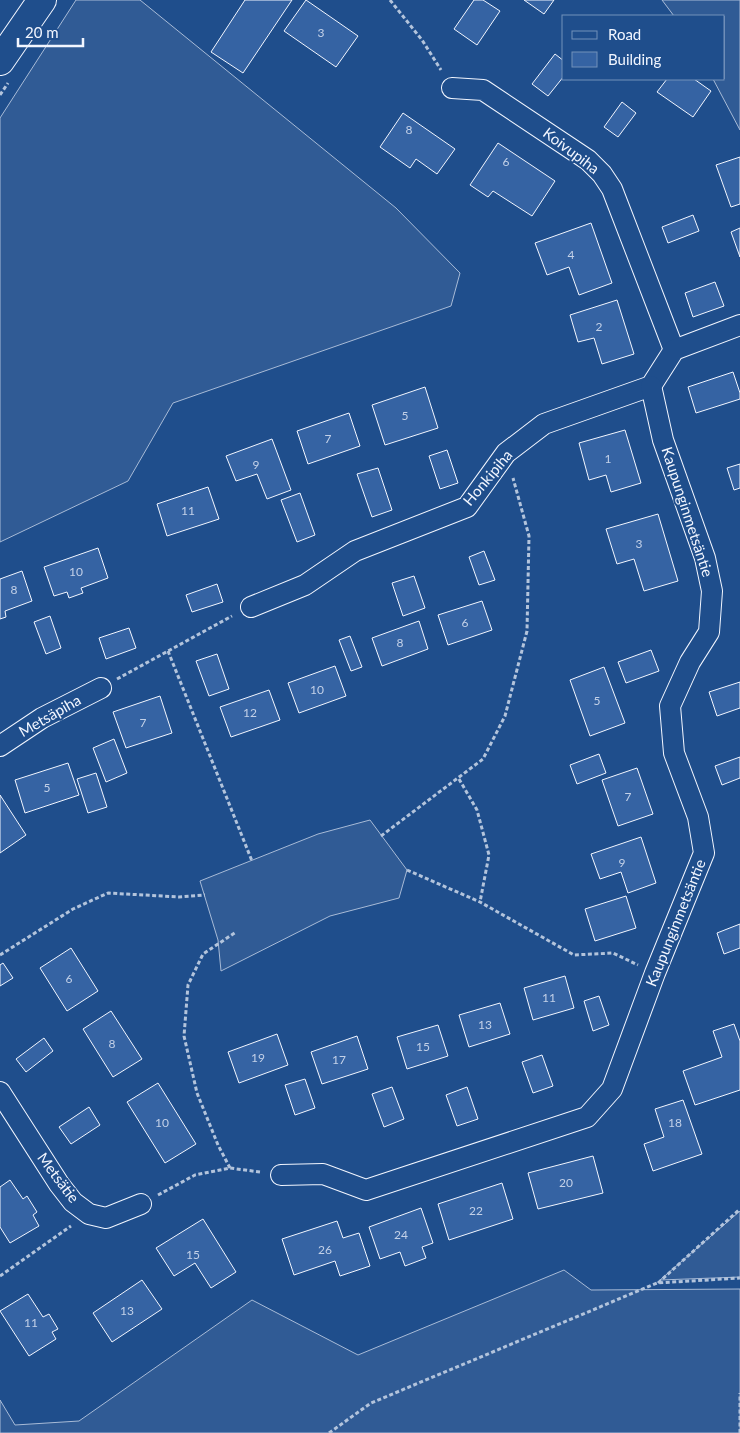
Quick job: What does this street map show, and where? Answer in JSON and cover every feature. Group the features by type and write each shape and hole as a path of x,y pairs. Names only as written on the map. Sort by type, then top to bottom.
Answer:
{"street":[{"path":"0,61 42,0"},
{"name":"Koivupiha","path":"452,88 483,90 588,160 602,174 612,189 674,350"},
{"path":"652,386 674,350 740,326"},
{"name":"Honkipiha","path":"251,607 305,585 355,551 467,507 506,453 544,424 652,386"},
{"name":"Kaupunginmetsäntie","path":"281,1175 323,1174 366,1190 587,1117 612,1089 655,974 704,854 698,817 674,753 670,706 690,662 709,632 712,591 705,558 663,440 652,386"},
{"name":"Metsäpiha","path":"0,746 42,718 101,688"},
{"name":"Metsätie","path":"0,1092 59,1184 73,1202 89,1214 106,1218 141,1204"}],"path":[{"path":"390,0 422,40 452,88"},
{"path":"381,836 459,779 483,759 506,716 527,631 529,536 506,453"},
{"path":"101,688 251,607"},
{"path":"168,651 252,860"},
{"path":"459,779 477,810 489,855 480,902"},
{"path":"407,870 480,902 574,955 613,953 655,974"},
{"path":"0,955 73,909 108,893 179,897 205,895"},
{"path":"230,1168 218,1145 197,1093 184,1036 188,985 203,954 236,932"},
{"path":"141,1204 195,1175 230,1168 281,1175"},
{"path":"658,1284 740,1209"},
{"path":"0,1276 89,1214"},
{"path":"329,1433 371,1403 658,1284 740,1278"},
{"path":"740,1393 740,1433"}],"shaded area":[{"path":"76,0 140,0 396,208 460,273 451,306 173,403 128,481 0,542 0,118"},
{"path":"662,0 740,0 740,130 714,80 725,80 725,15 673,15"},
{"path":"370,820 407,870 399,898 330,916 221,971 218,940 200,881 318,834"},
{"path":"740,1211 740,1277 660,1280"},
{"path":"564,1270 591,1290 740,1289 740,1433 0,1433 0,1400 15,1425 79,1421 252,1300 358,1355"}],"building":[{"path":"245,0 292,0 243,73 211,52"},
{"path":"306,0 358,36 336,67 284,31"},
{"path":"474,0 483,0 500,11 477,45 454,29"},
{"path":"524,0 554,0 544,14"},
{"path":"555,54 562,59 562,78 548,96 532,84"},
{"path":"666,80 695,80 711,91 693,117 657,92"},
{"path":"622,102 636,113 618,137 604,127"},
{"path":"403,113 455,149 437,174 416,159 410,168 380,147"},
{"path":"498,143 555,181 532,216 493,191 488,197 470,185"},
{"path":"740,157 740,204 731,207 716,165"},
{"path":"693,215 699,231 668,243 662,227"},
{"path":"591,223 612,283 579,295 569,267 547,275 535,243"},
{"path":"740,228 740,257 731,232"},
{"path":"715,282 724,306 693,317 685,293"},
{"path":"617,300 634,354 602,364 594,338 578,342 570,315"},
{"path":"733,372 740,393 740,399 696,413 688,387"},
{"path":"425,387 438,428 385,445 372,405"},
{"path":"349,413 360,446 308,464 297,431"},
{"path":"625,430 641,483 611,492 606,475 589,480 579,443"},
{"path":"272,439 291,490 267,499 257,474 236,481 226,456"},
{"path":"447,450 458,483 440,489 429,456"},
{"path":"740,464 740,488 734,490 727,468"},
{"path":"378,468 392,510 372,517 357,474"},
{"path":"208,487 219,519 167,536 157,504"},
{"path":"300,493 315,535 297,542 281,500"},
{"path":"658,514 678,581 644,591 634,559 617,564 606,529"},
{"path":"98,548 108,578 81,588 83,593 69,598 67,592 54,596 44,567"},
{"path":"484,551 495,580 479,585 469,557"},
{"path":"22,571 32,601 5,611 6,617 0,619 0,579"},
{"path":"414,576 425,608 403,616 392,583"},
{"path":"217,584 223,602 192,612 186,595"},
{"path":"482,601 492,630 448,645 438,615"},
{"path":"50,616 61,648 46,654 34,622"},
{"path":"419,621 428,649 382,666 372,638"},
{"path":"129,628 136,648 106,659 99,638"},
{"path":"350,636 362,667 351,671 339,640"},
{"path":"651,650 659,671 626,683 618,662"},
{"path":"217,654 229,689 209,696 196,661"},
{"path":"335,666 346,696 299,713 288,683"},
{"path":"604,667 625,723 590,736 570,680"},
{"path":"740,682 740,708 717,716 709,692"},
{"path":"269,690 280,720 231,737 220,707"},
{"path":"160,696 172,733 126,748 113,712"},
{"path":"114,739 127,773 106,782 93,748"},
{"path":"599,754 606,773 577,784 570,765"},
{"path":"740,757 740,778 722,785 715,766"},
{"path":"68,763 79,795 25,813 15,780"},
{"path":"637,768 653,814 618,826 602,780"},
{"path":"96,773 107,807 88,813 77,779"},
{"path":"0,795 26,835 0,853"},
{"path":"641,837 656,883 628,893 621,872 600,879 591,854"},
{"path":"626,896 636,928 595,941 585,909"},
{"path":"740,924 740,948 724,954 717,933"},
{"path":"71,948 98,991 67,1011 40,968"},
{"path":"3,963 13,978 0,986 0,965"},
{"path":"565,976 574,1008 533,1020 524,988"},
{"path":"599,996 609,1025 593,1031 584,1001"},
{"path":"500,1003 510,1034 469,1047 459,1015"},
{"path":"111,1011 142,1059 113,1077 83,1029"},
{"path":"734,1024 740,1041 740,1090 695,1105 683,1071 722,1057 713,1031"},
{"path":"438,1025 448,1056 407,1069 397,1037"},
{"path":"277,1034 288,1065 239,1083 228,1052"},
{"path":"357,1036 368,1069 322,1084 311,1052"},
{"path":"44,1038 53,1051 26,1072 16,1059"},
{"path":"542,1055 553,1086 533,1093 522,1062"},
{"path":"305,1079 315,1108 295,1115 285,1085"},
{"path":"158,1083 196,1144 165,1163 127,1102"},
{"path":"392,1087 404,1119 384,1127 372,1094"},
{"path":"467,1087 478,1119 457,1126 446,1095"},
{"path":"683,1100 702,1154 653,1171 644,1144 664,1137 655,1109"},
{"path":"89,1107 100,1125 71,1144 59,1127"},
{"path":"593,1156 603,1193 538,1209 528,1173"},
{"path":"10,1180 23,1199 27,1196 37,1212 33,1215 39,1226 10,1243 0,1227 0,1187"},
{"path":"502,1183 513,1219 449,1240 438,1204"},
{"path":"421,1208 433,1243 422,1247 426,1258 405,1266 400,1252 380,1259 369,1227"},
{"path":"203,1219 236,1272 211,1288 195,1263 174,1276 156,1248"},
{"path":"337,1221 343,1238 359,1233 370,1266 340,1276 335,1261 294,1275 282,1239"},
{"path":"142,1280 162,1309 112,1342 93,1313"},
{"path":"28,1294 43,1317 49,1314 58,1329 52,1332 56,1339 29,1356 0,1311"}]}
